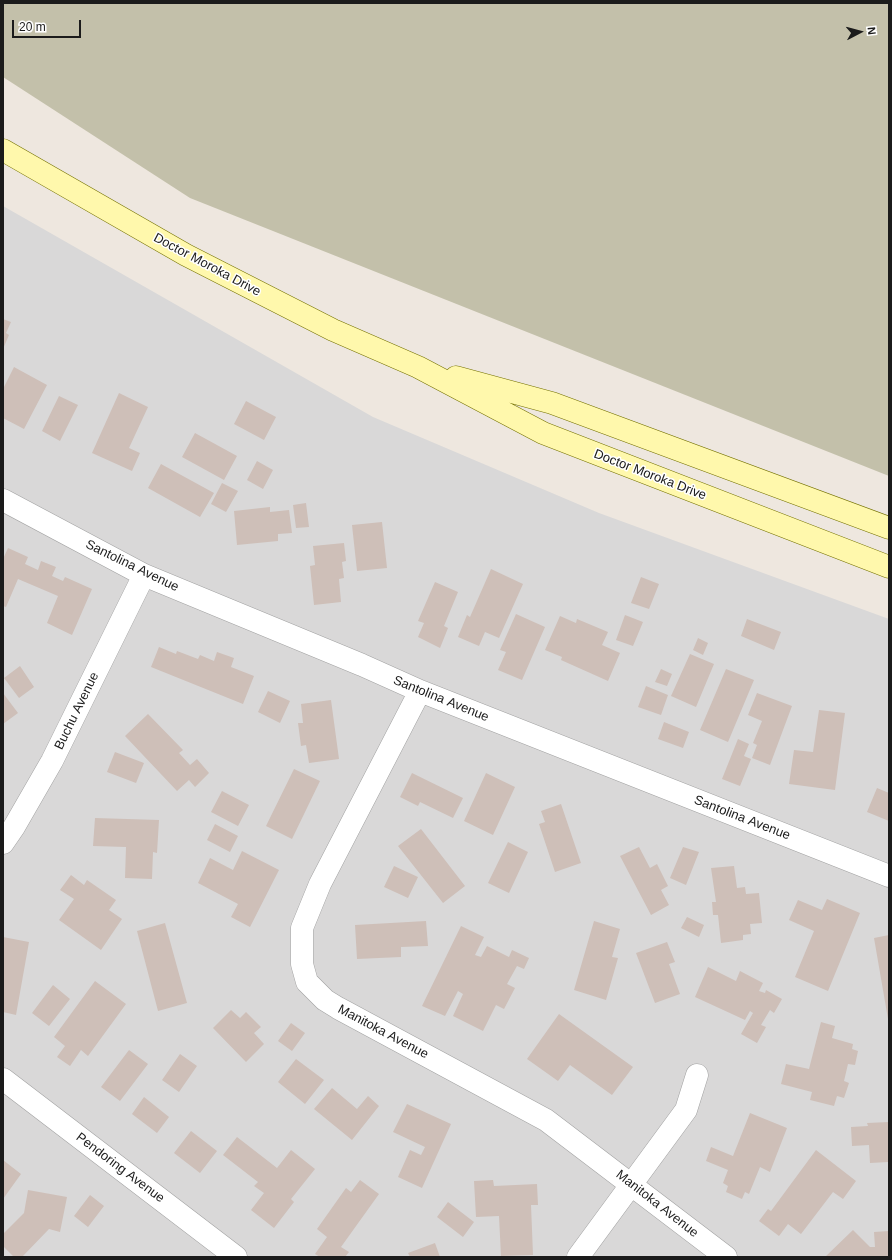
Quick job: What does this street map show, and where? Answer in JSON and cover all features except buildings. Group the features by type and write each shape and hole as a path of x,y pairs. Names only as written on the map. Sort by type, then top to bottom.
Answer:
{"main road":[{"name":"Doctor Moroka Drive","path":"3,150 186,255 333,330 418,367 543,433 889,568"},
{"name":"Doctor Moroka Drive","path":"418,367 552,403 889,528"}],"street":[{"name":"Santolina Avenue","path":"3,500 144,575 362,665 420,691 889,876"},
{"name":"Buchu Avenue","path":"3,843 14,827 52,761 144,575"},
{"name":"Manitoka Avenue","path":"420,691 320,884 302,928 302,964 307,982 325,1000 546,1120 726,1257"},
{"path":"578,1257 633,1185 686,1110 697,1075"},
{"name":"Pendoring Avenue","path":"3,1078 236,1257"}],"shaded area":[{"path":"3,3 889,3 889,476 190,198 3,77"},
{"path":"3,206 373,417 599,513 889,619 889,1257 3,1257"}]}
